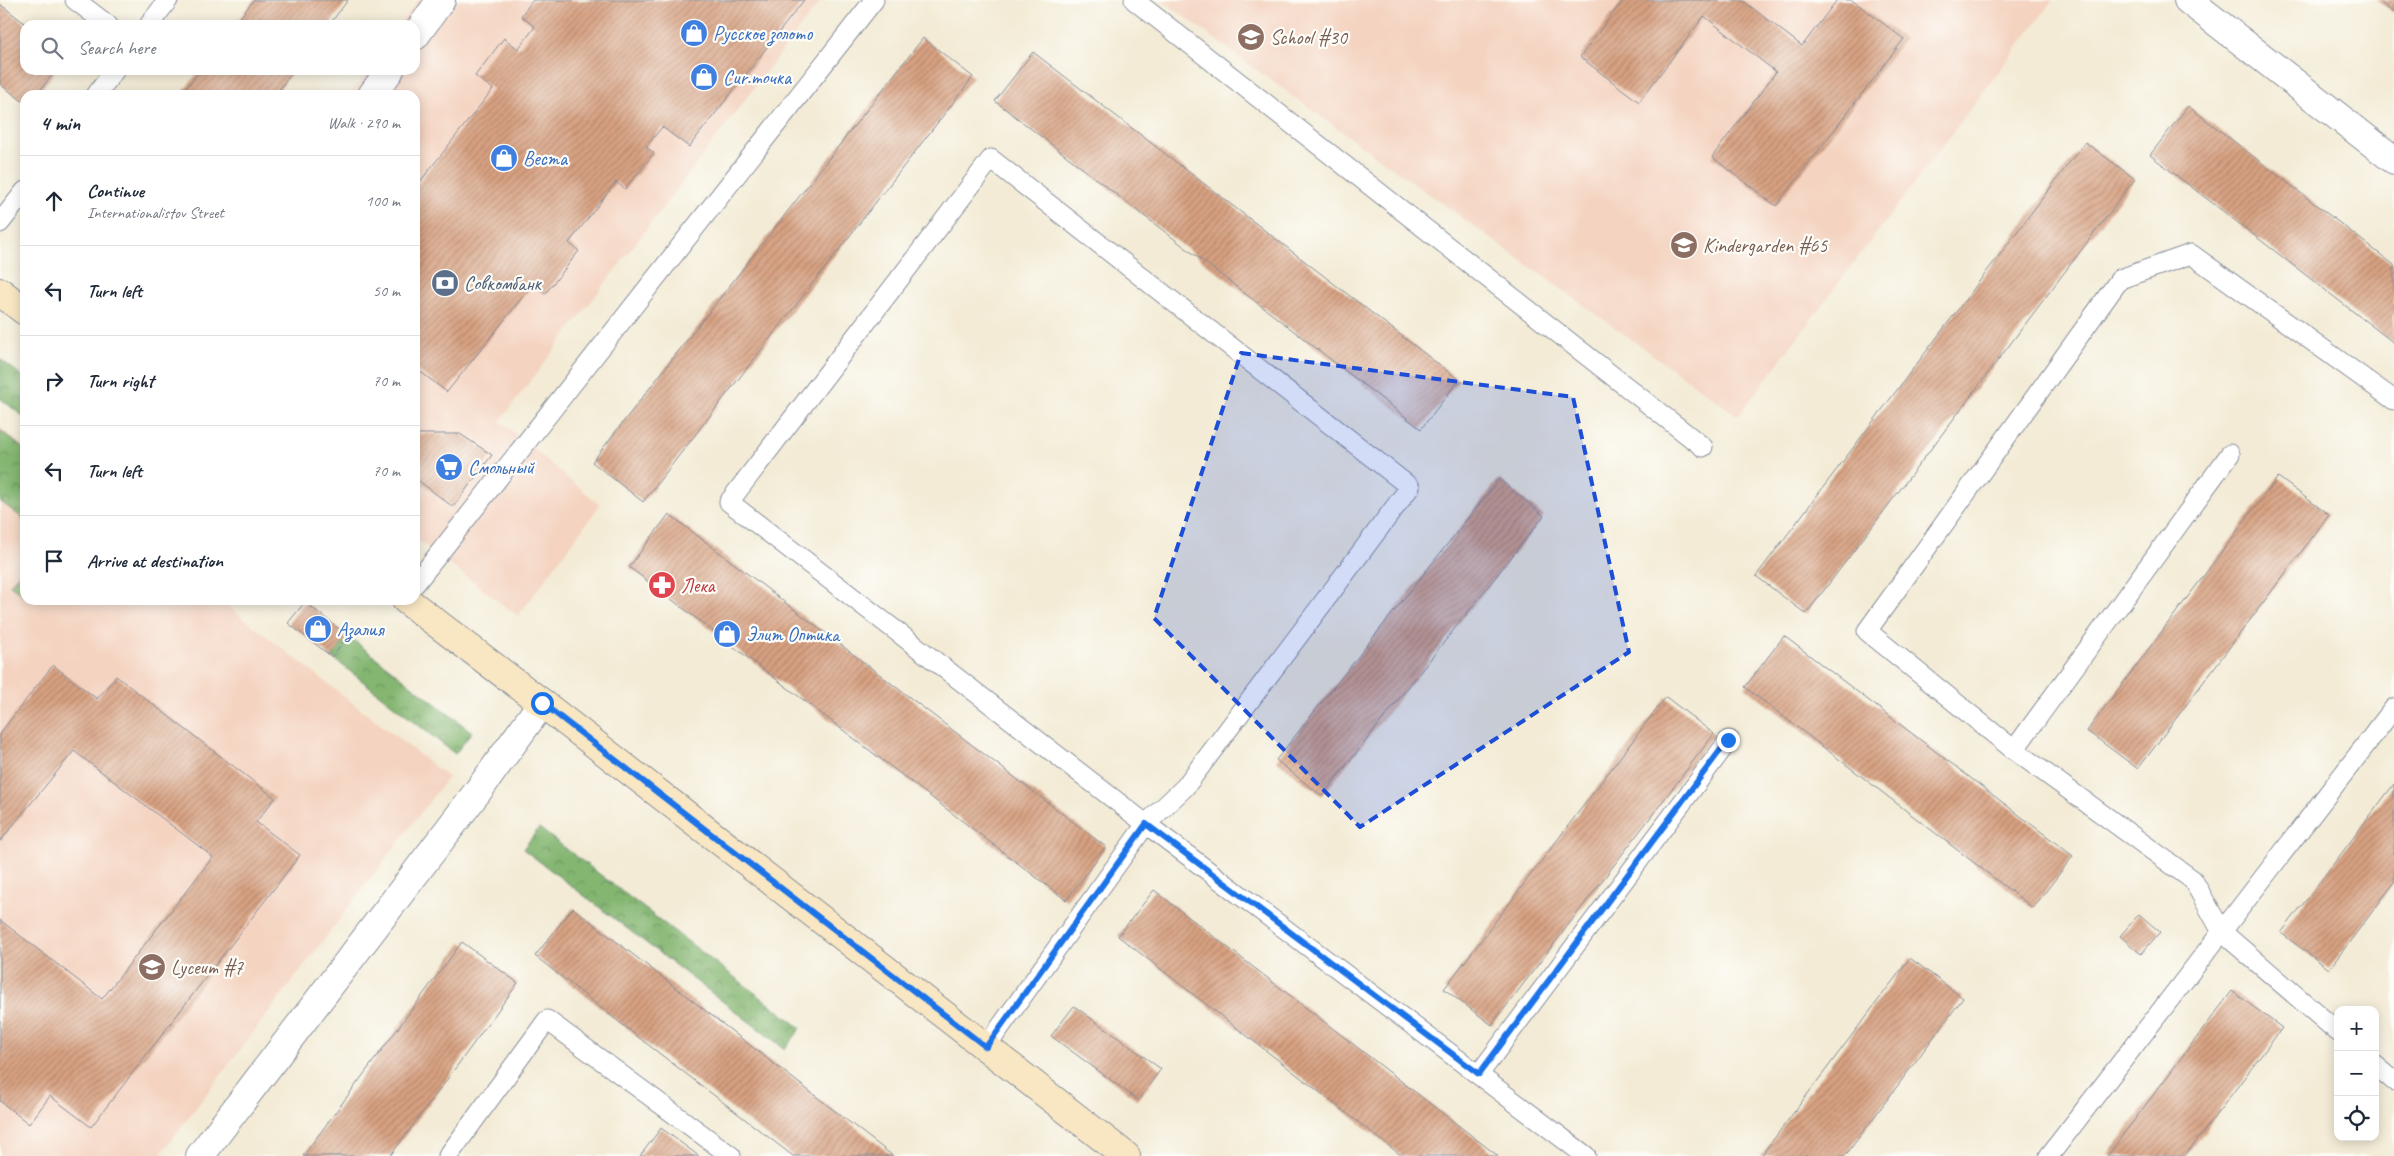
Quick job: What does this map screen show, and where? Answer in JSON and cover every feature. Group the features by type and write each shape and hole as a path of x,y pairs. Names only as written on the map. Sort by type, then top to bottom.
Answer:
{"street":[{"path":"420,29 441,0"},
{"path":"2188,0 2394,160"},
{"path":"376,90 386,75"},
{"path":"0,292 20,307"},
{"path":"413,605 986,1047 1118,1153"},
{"path":"200,1156 472,799 542,703"}],"lane":[{"path":"75,0 101,20"},
{"path":"153,20 168,0"},
{"path":"420,578 874,0"},
{"path":"1134,0 1703,447"},
{"path":"100,90 111,75"},
{"path":"986,1047 1146,824 1185,787 1410,487 991,158 729,502 1146,824 1586,1156"},
{"path":"0,223 20,197"},
{"path":"2334,1029 2222,932 2193,880 2014,750 1866,631 2120,279 2191,254 2394,400"},
{"path":"2014,750 2230,454"},
{"path":"2049,1156 2394,708"},
{"path":"1479,1074 1728,740"},
{"path":"448,1156 547,1020 731,1156"},
{"path":"2379,1068 2394,1081"}],"highlighted area":[{"path":"1241,353 1573,397 1629,652 1360,827 1154,618"}],"shaded area":[{"path":"418,0 821,0 500,421 600,505 518,616 420,542 420,90 354,90 364,75 420,75 420,20 404,20"},
{"name":"Kindergarden #65","path":"1162,0 2053,0 1738,416"},
{"name":"Lyceum #7","path":"0,428 20,444 20,605 226,605 448,777 159,1156 0,1156"}],"green space":[{"path":"0,359 20,374 20,414 0,398"},
{"path":"0,430 20,446 20,516 0,501"},
{"path":"20,572 20,592 10,585"},
{"path":"348,636 472,732 455,754 332,657"},
{"path":"539,828 801,1028 785,1049 523,849"}],"building":[{"path":"254,0 348,0 333,20 238,20"},
{"path":"533,0 804,0 689,147 662,127 646,147 654,153 625,189 616,182 569,243 579,251 545,294 533,284 447,392 420,372 420,182 493,89 475,76 504,38 518,49 535,27 521,16"},
{"path":"1623,0 1742,0 1802,46 1837,0 1852,0 1904,39 1776,206 1712,157 1776,72 1704,16 1639,102 1580,57"},
{"path":"2377,0 2394,0 2394,13"},
{"path":"0,4 21,20 20,75 52,75 40,90 20,90 20,99 0,84"},
{"path":"923,38 973,77 643,502 592,462"},
{"path":"1033,52 1459,380 1421,429 995,101"},
{"path":"196,75 290,75 279,90 184,90"},
{"path":"2188,106 2394,265 2394,343 2150,155"},
{"path":"2085,142 2135,179 1806,614 1756,576"},
{"name":"Смольный","path":"420,434 460,434 492,455 453,507 420,482"},
{"path":"2278,477 2329,515 2138,769 2087,731"},
{"path":"1499,479 1544,516 1322,796 1276,760"},
{"path":"669,514 1106,847 1066,900 629,567"},
{"name":"Азалия","path":"303,605 309,605 348,636 332,657 288,623"},
{"path":"1784,636 2073,856 2033,908 1745,687"},
{"path":"53,665 97,699 116,676 275,798 256,822 300,855 91,1127 50,1096 29,1124 0,1101 0,920 102,999 213,857 74,751 0,841 0,733"},
{"path":"1666,697 1714,734 1492,1025 1444,989"},
{"path":"2394,784 2394,883 2329,969 2281,933"},
{"path":"1154,890 1498,1156 1402,1156 1118,936"},
{"path":"573,908 893,1156 793,1156 642,1040 535,956"},
{"path":"2139,914 2160,932 2141,954 2120,936"},
{"path":"462,942 518,983 440,1089 390,1156 303,1156"},
{"path":"1910,958 1963,998 1845,1156 1761,1156"},
{"path":"2232,991 2282,1028 2185,1156 2107,1156"},
{"path":"1074,1006 1161,1069 1138,1100 1051,1036"},
{"path":"661,1128 699,1156 640,1156"}],"place":[{"name":"Русское золото","path":"694,33"},
{"name":"School #30","path":"1251,37"},
{"name":"Cur.точка","path":"704,77"},
{"name":"Веста","path":"504,158"},
{"name":"Kindergarden #65","path":"1684,245"},
{"name":"Совкомбанк","path":"445,283"},
{"name":"Смольный","path":"449,467"},
{"name":"Лека","path":"662,585"},
{"name":"Азалия","path":"318,629"},
{"name":"Элит Оптика","path":"727,634"},
{"name":"Lyceum #7","path":"152,967"}],"route":[{"path":"542,703 986,1047 1146,824 1479,1074 1728,740"}]}
